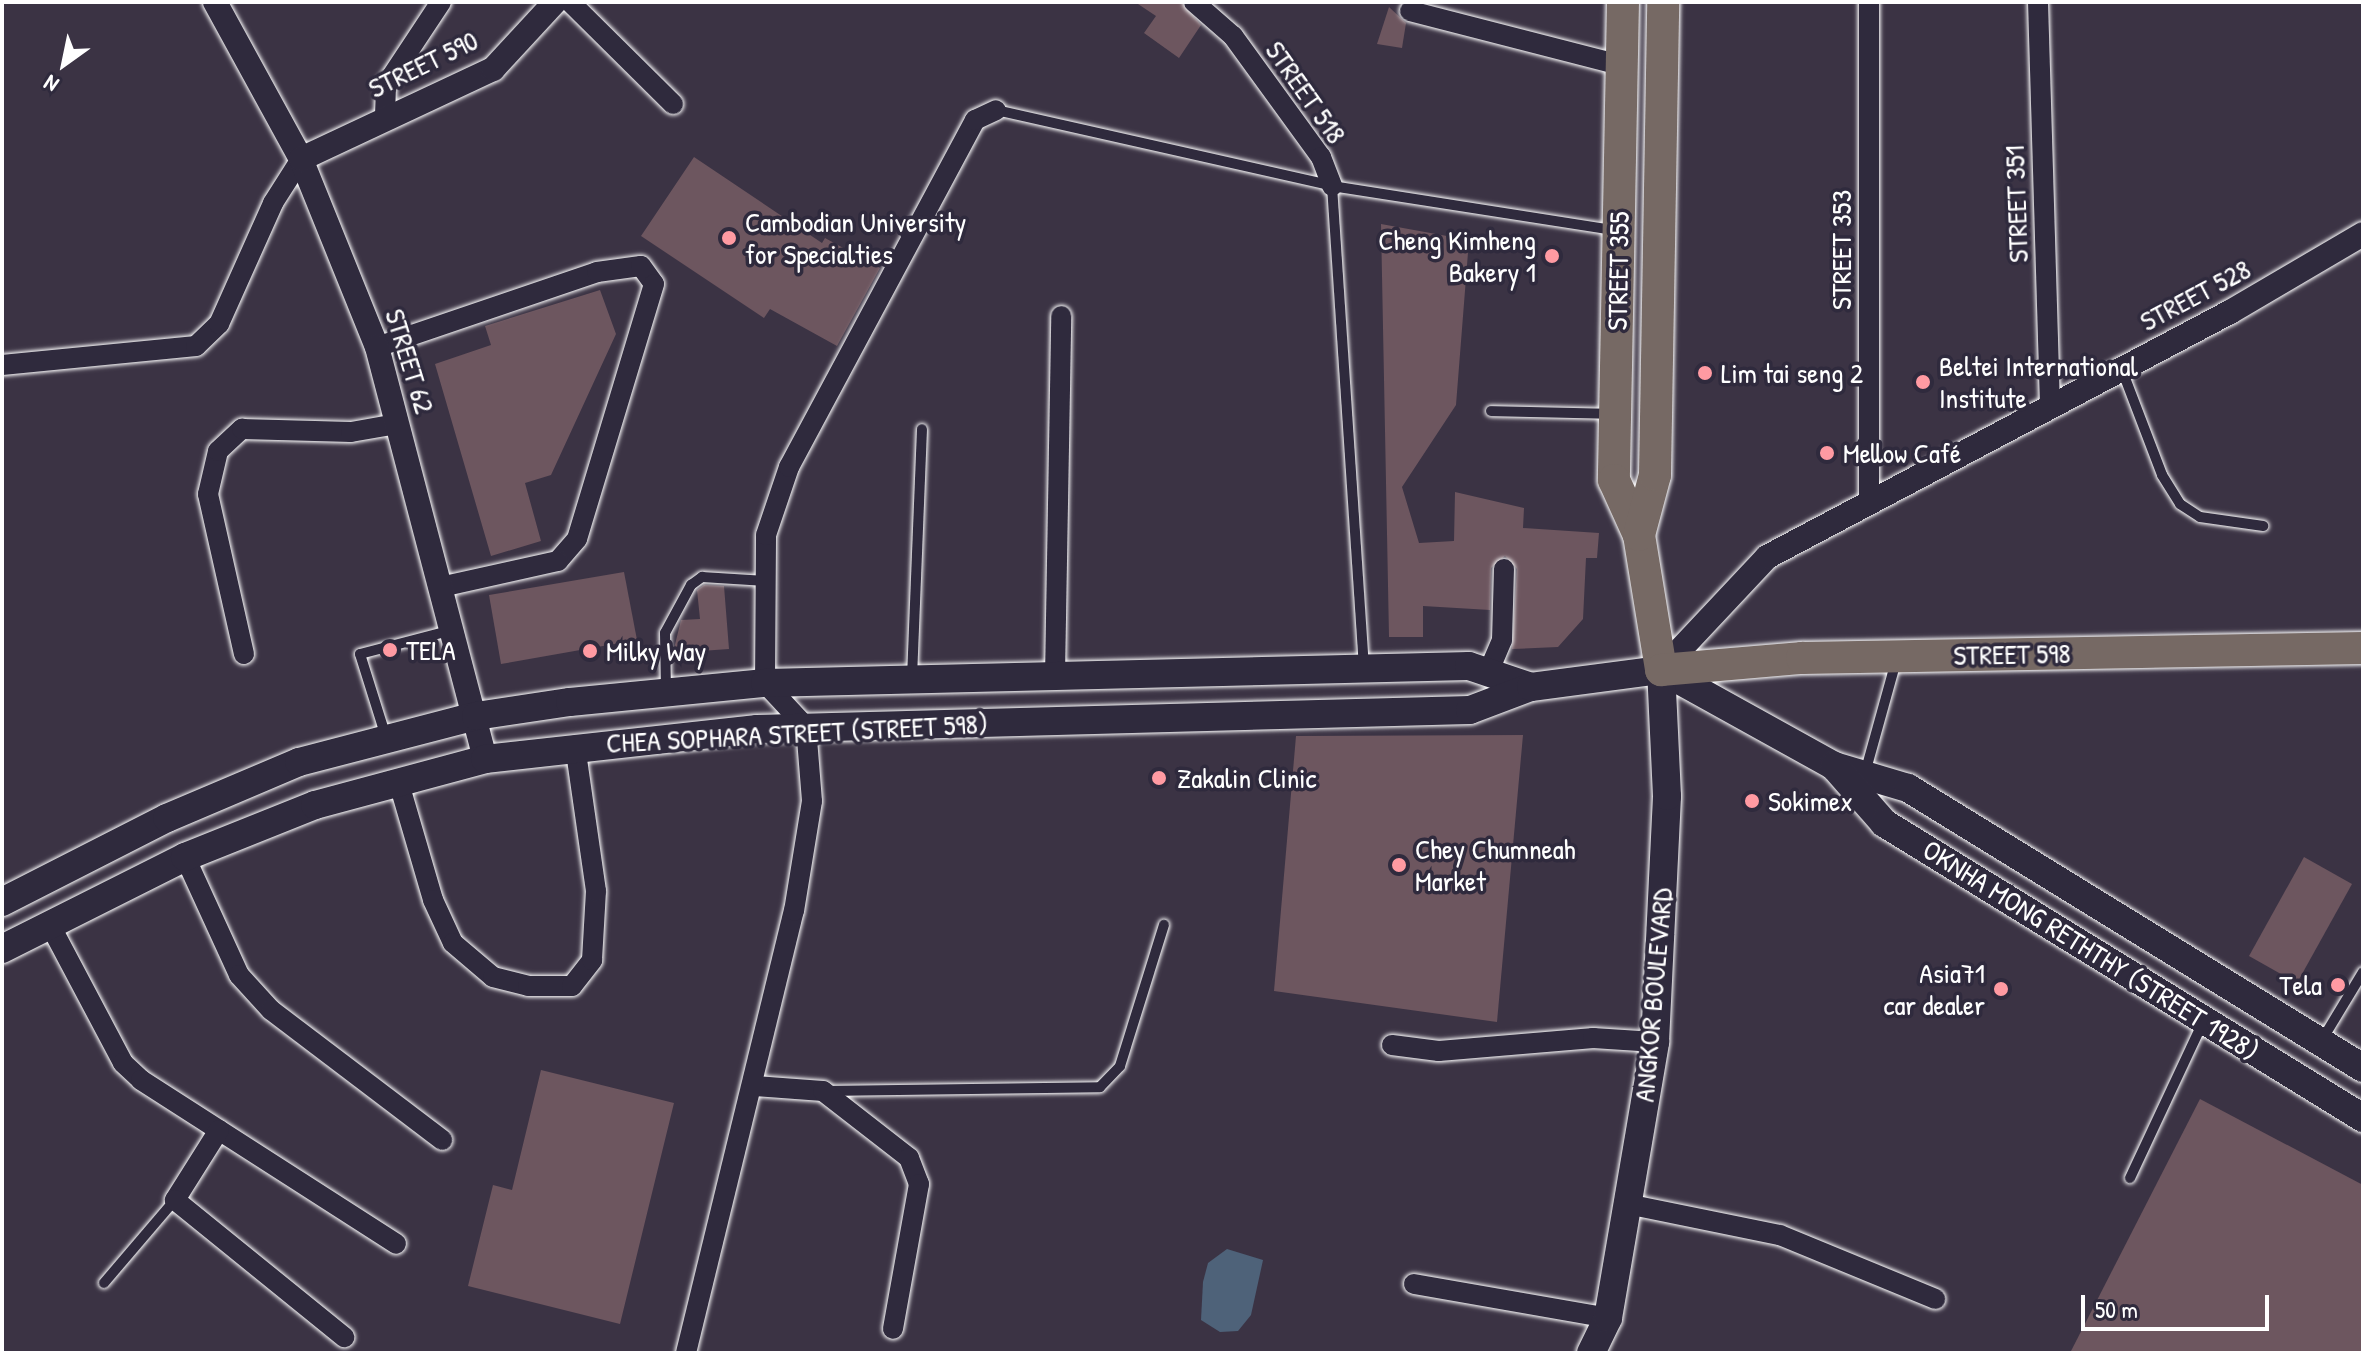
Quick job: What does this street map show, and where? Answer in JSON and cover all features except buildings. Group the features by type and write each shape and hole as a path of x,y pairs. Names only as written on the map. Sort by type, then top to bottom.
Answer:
{"main road":[{"name":"STREET 355","path":"1623,2 1614,480 1639,535 1661,670"},
{"name":"STREET 355","path":"1639,535 1655,475 1663,2"},
{"name":"STREET 598","path":"1661,670 1897,656 2363,648"},
{"name":"CHEA SOPHARA STREET (STREET 598)","path":"2,902 167,818 299,762 476,716 666,691 765,683 1469,666 1531,687"},
{"name":"CHEA SOPHARA STREET (STREET 598)","path":"2,949 185,857 315,805 398,780 485,759 575,746 806,727 1470,710 1531,687 1661,670"},
{"name":"OKNHA MONG RETHTHY (STREET 1928)","path":"1661,670 1834,766 1908,788 2363,1068"},
{"name":"ANGKOR BOULEVARD","path":"1591,1353 1608,1318 1655,1042 1667,796 1661,670"},
{"name":"OKNHA MONG RETHTHY (STREET 1928)","path":"1834,766 1884,823 2363,1118"},
{"name":"ANGKOR BOULEVARD","path":"1608,1318 1613,1353"}],"street":[{"name":"STREET 62","path":"215,2 301,159 377,347 485,759"},
{"path":"385,115 386,85 441,2"},
{"name":"STREET 590","path":"301,159 385,115 493,69 555,2"},
{"path":"570,2 673,104"},
{"name":"STREET 518","path":"1194,2 1233,36 1321,157 1332,186"},
{"name":"STREET 353","path":"1869,2 1869,499"},
{"name":"STREET 351","path":"2038,2 2050,405"},
{"path":"1410,11 1621,65"},
{"path":"686,1353 755,1086 812,801 806,727 765,683 766,535 789,467 975,120 996,110"},
{"path":"2,365 196,346 219,324 273,203 301,159"},
{"name":"STREET 528","path":"1661,670 1767,557 1869,499 2121,368 2363,234"},
{"path":"377,347 597,272 641,266 654,284 577,539 558,561 441,587"},
{"path":"1055,676 1061,316"},
{"path":"244,654 208,494 218,451 242,429 351,432 397,424"},
{"path":"1488,673 1502,640 1504,569"},
{"path":"398,780 433,900 453,943 493,977 528,986 572,986 592,960 596,891 575,746"},
{"path":"185,857 239,975 271,1010 442,1140"},
{"path":"49,923 123,1063 219,1130 396,1244"},
{"path":"1392,1045 1439,1051 1593,1038 1655,1042"},
{"path":"755,1086 823,1091 909,1158 919,1184 893,1329"},
{"path":"219,1130 175,1200 344,1337"},
{"path":"1627,1204 1780,1235 1935,1299"},
{"path":"1414,1284 1608,1318"}],"lane":[{"path":"996,110 1332,186 1618,230"},
{"path":"1332,186 1364,669"},
{"path":"2121,368 2162,475 2180,504 2200,517 2263,526"},
{"path":"1491,411 1615,414"},
{"path":"912,680 922,429"},
{"path":"666,691 665,633 691,585 702,577 767,581"},
{"path":"386,737 360,654 453,630"},
{"path":"1865,775 1897,656"},
{"path":"823,1091 1100,1087 1120,1066 1164,925"},
{"path":"2321,1042 2363,972"},
{"path":"2130,1178 2204,1020"},
{"path":"104,1283 175,1200"}],"water":[{"path":"1227,1249 1263,1260 1251,1315 1238,1331 1220,1332 1201,1320 1203,1282 1208,1263"}],"place":[{"name":"Cambodian University for Specialties","path":"729,238"},
{"name":"Cheng Kimheng Bakery 1","path":"1552,256"},
{"name":"Lim tai seng 2","path":"1705,373"},
{"name":"Beltei International Institute","path":"1923,382"},
{"name":"Mellow Café","path":"1827,453"},
{"name":"TELA","path":"390,650"},
{"name":"Milky Way","path":"590,651"},
{"name":"Zakalin Clinic","path":"1159,778"},
{"name":"Sokimex","path":"1752,801"},
{"name":"Chey Chumneah Market","path":"1399,865"},
{"name":"Tela","path":"2338,985"},
{"name":"Asia71 car dealer","path":"2001,989"}]}
